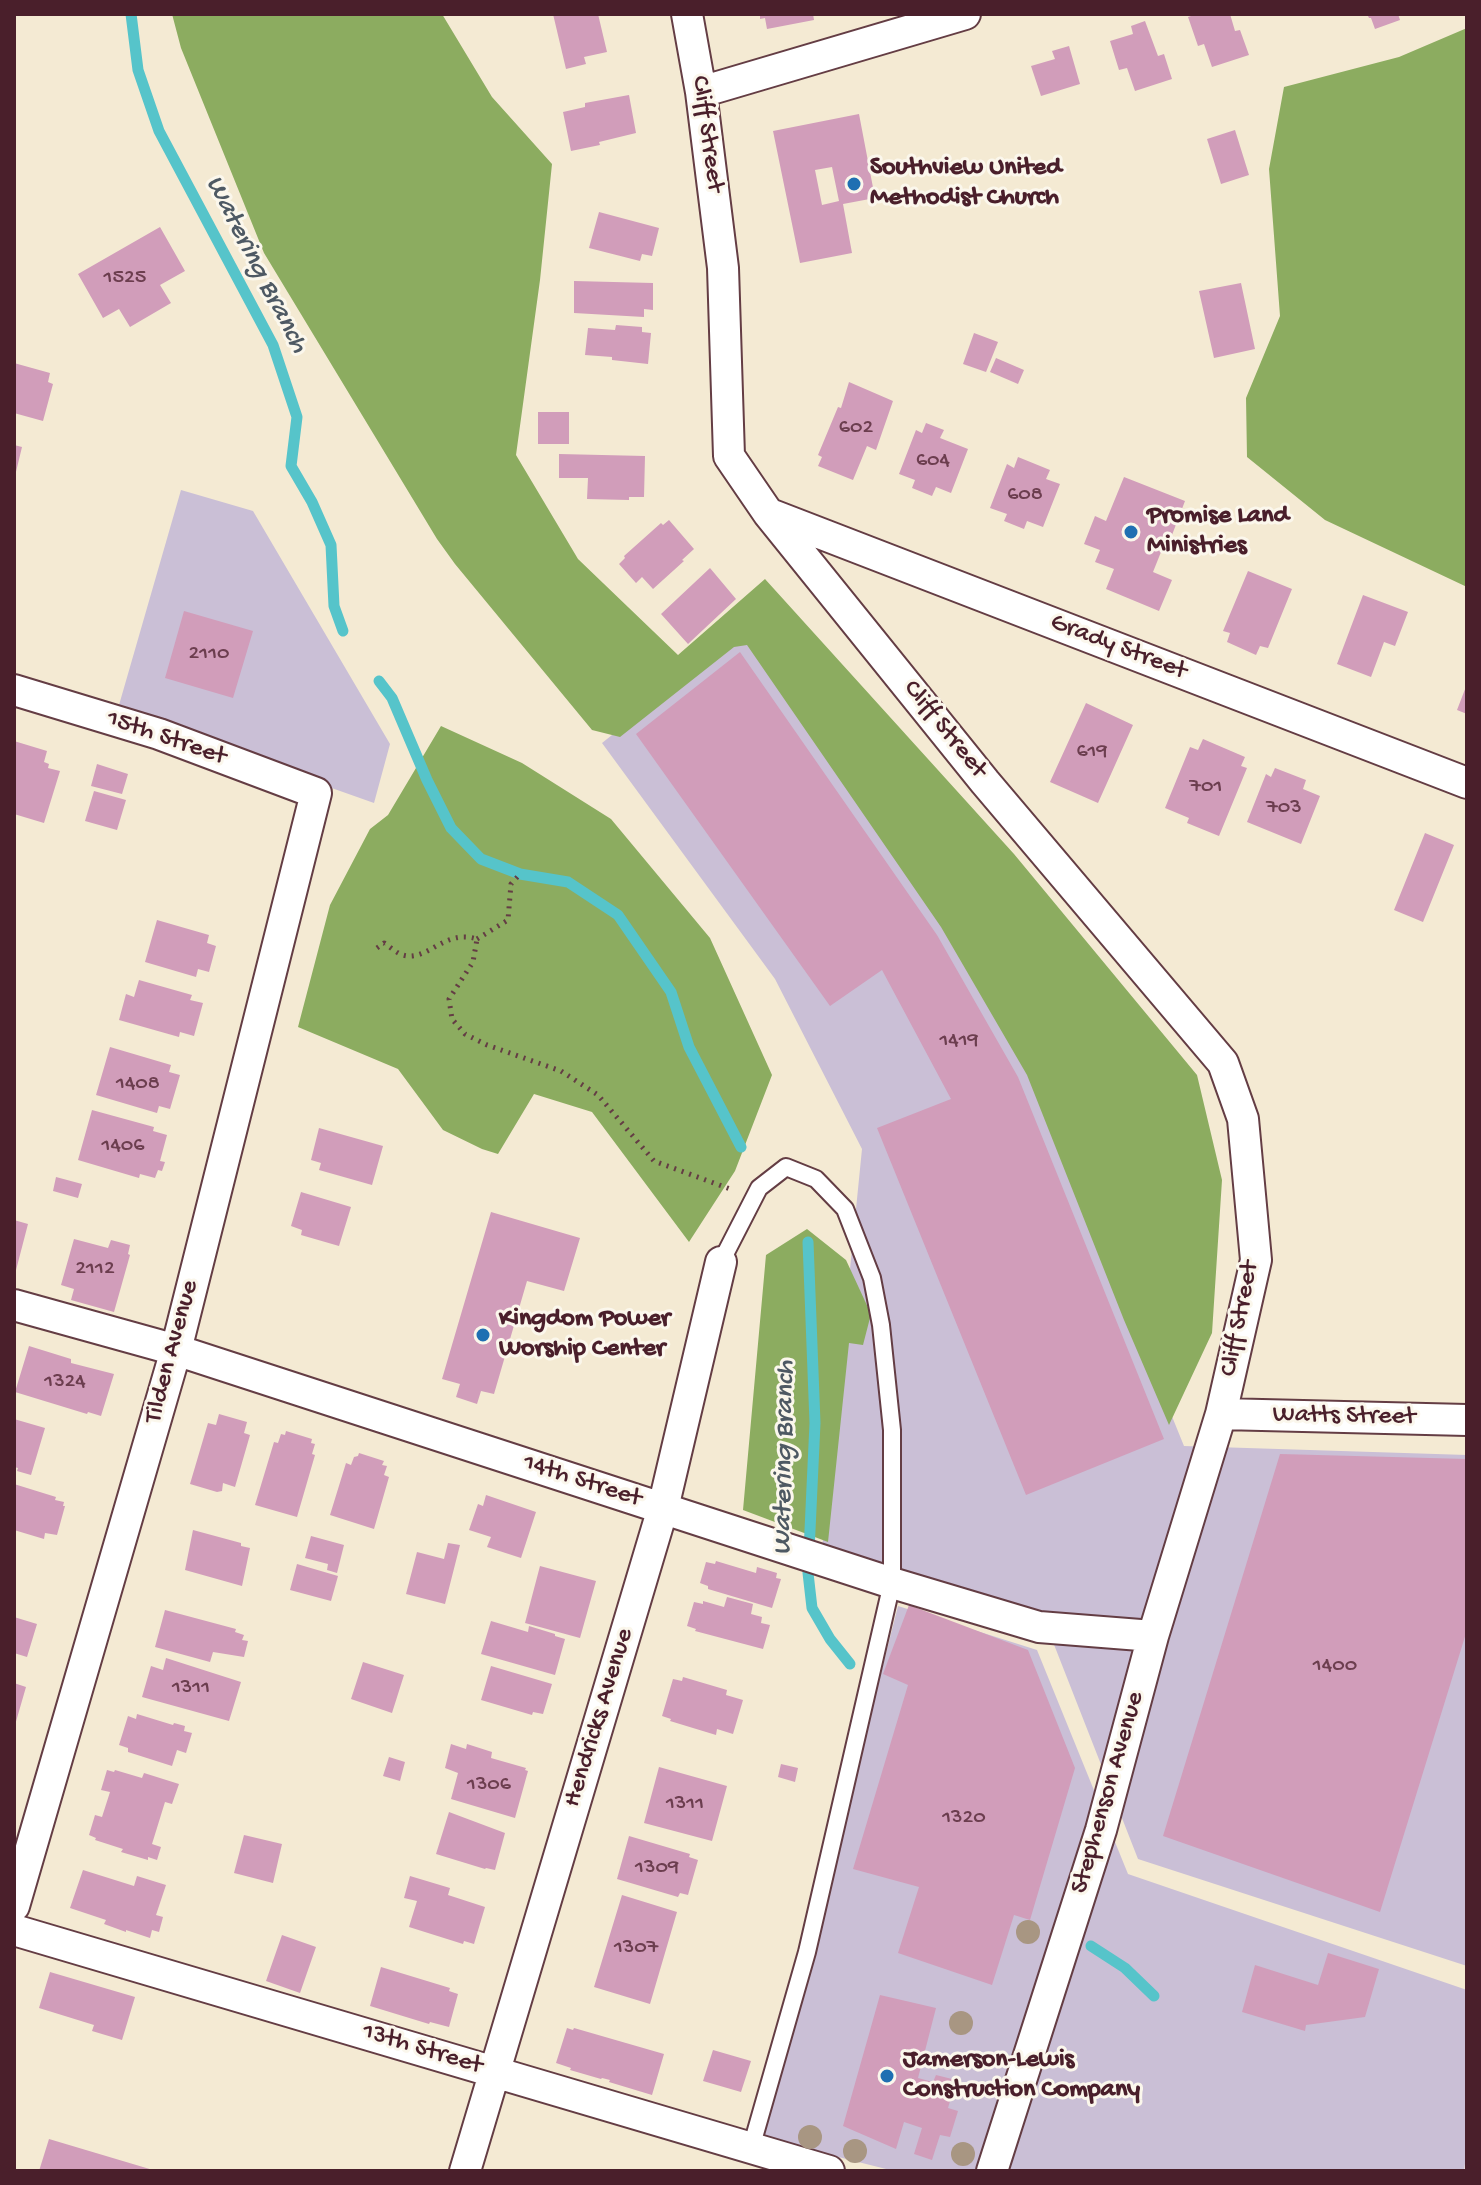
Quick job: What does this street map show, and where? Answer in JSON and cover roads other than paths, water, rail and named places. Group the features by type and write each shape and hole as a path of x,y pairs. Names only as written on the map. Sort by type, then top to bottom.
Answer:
{"street":[{"name":"Cliff Street","path":"687,14 701,92 723,268 729,456 768,513 985,782 1223,1063 1243,1119 1256,1260 1221,1414"},
{"path":"701,92 965,14"},
{"name":"Grady Street","path":"768,513 1467,783"},
{"name":"15th Street","path":"14,690 159,734 316,793"},
{"name":"Tilden Avenue","path":"14,1906 176,1350 316,793"},
{"name":"Hendricks Avenue","path":"465,2171 663,1508 721,1262"},
{"name":"14th Street","path":"14,1305 176,1350 789,1550 1039,1627 1153,1636"},
{"name":"Watts Street","path":"1221,1414 1467,1420"},
{"name":"Stephenson Avenue","path":"992,2171 1101,1830 1153,1636 1221,1414"},
{"name":"13th Street","path":"14,1930 829,2171"}],"lane":[{"path":"721,1262 759,1188 786,1167 816,1179 845,1209 872,1278 881,1325 892,1430 892,1583 807,1952 751,2148"}],"waterway":[{"name":"Watering Branch","path":"131,14 138,70 159,131 273,345 297,417 291,466 312,502 331,545 334,606 343,631"},
{"name":"Watering Branch","path":"379,681 392,698 451,828 481,859 520,874 568,882 618,915 671,992 689,1047 741,1147"},
{"name":"Watering Branch","path":"808,1242 815,1423 808,1573 812,1608 830,1639 850,1664"},
{"name":"Watering Branch","path":"1091,1946 1125,1968 1154,1996"}],"place":[{"name":"Southview United Methodist Church","path":"854,184"},
{"name":"Promise Land Ministries","path":"1131,532"},
{"name":"Kingdom Power Worship Center","path":"483,1335"},
{"name":"Jamerson-Lewis Construction Company","path":"887,2076"}]}
